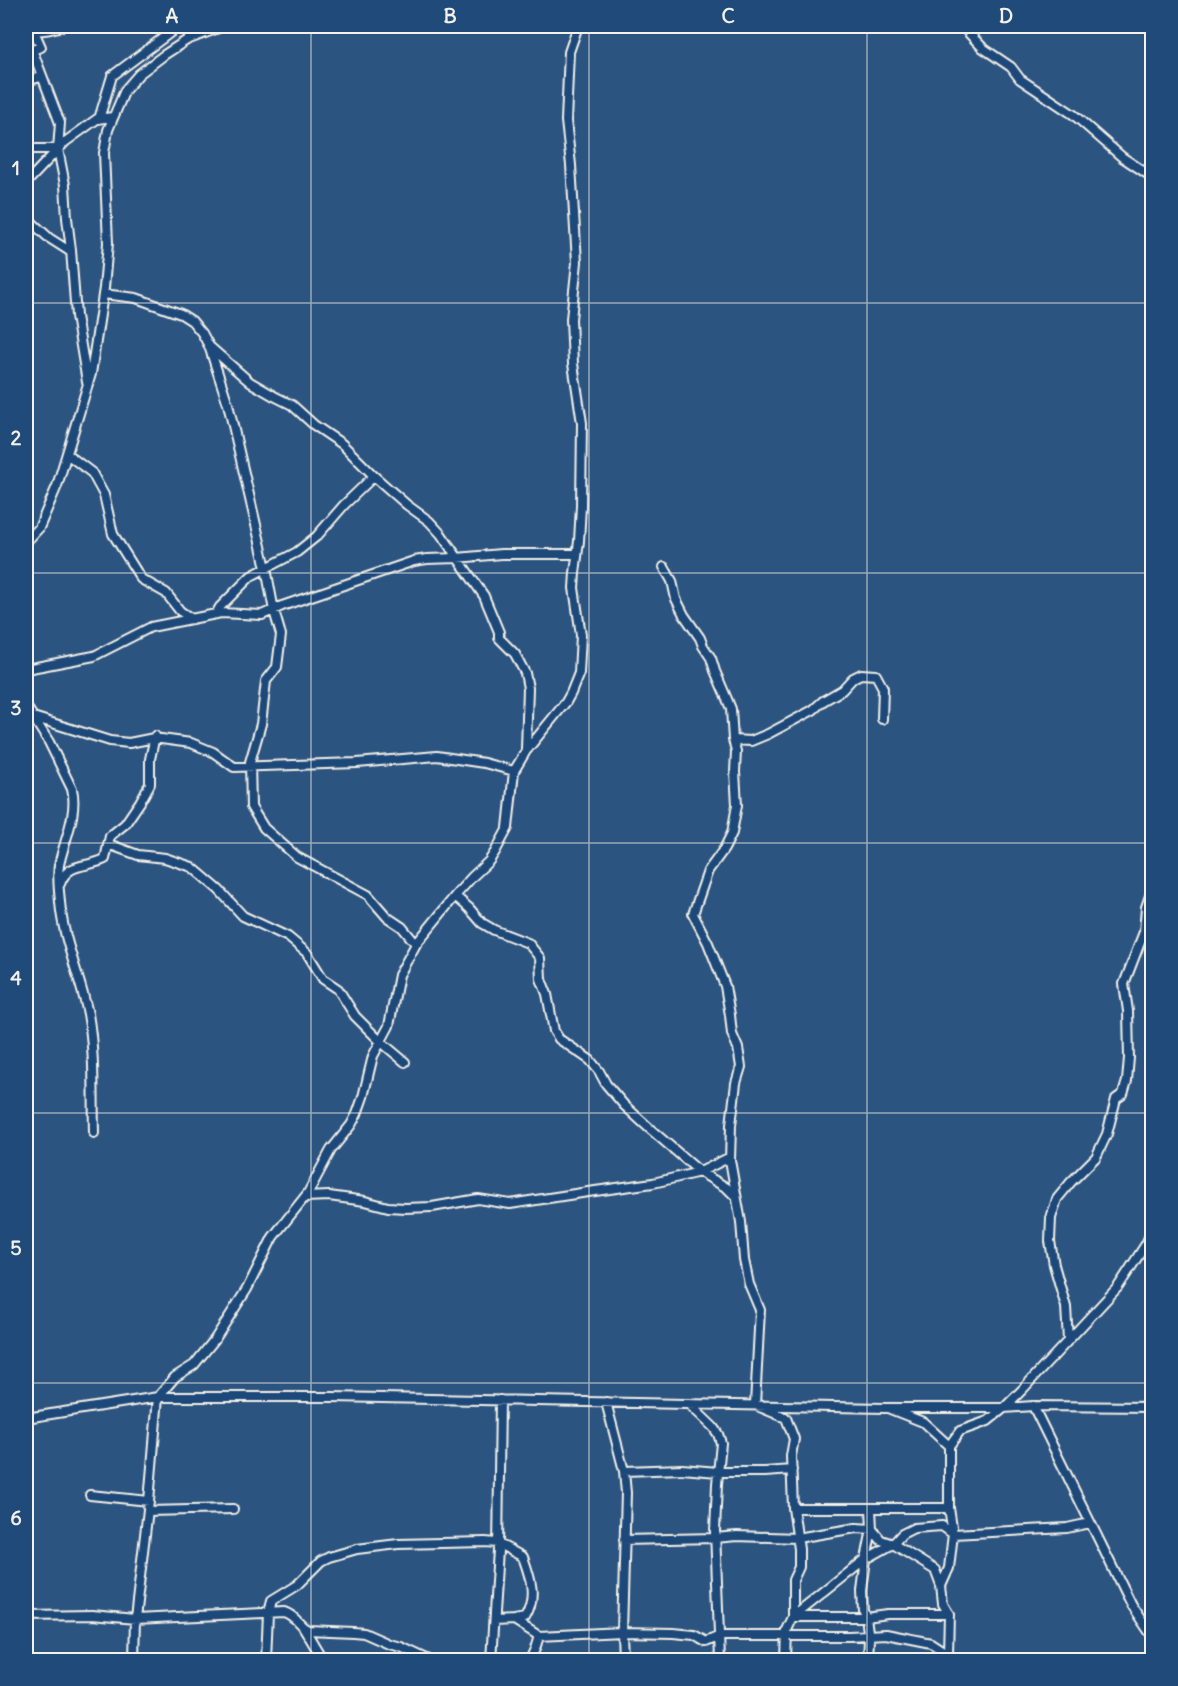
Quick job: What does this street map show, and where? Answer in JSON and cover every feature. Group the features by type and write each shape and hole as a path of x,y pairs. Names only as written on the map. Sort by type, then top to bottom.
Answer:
{"street":[{"path":"26,29 34,31 62,26"},
{"path":"99,119 112,76 179,26"},
{"path":"26,542 39,528 57,486 91,374 108,243 104,153 108,130 125,90 139,74 187,40 224,26"},
{"path":"134,1660 135,1619 148,1511 158,1397 175,1377 194,1365 215,1339 247,1289 273,1237 305,1197 327,1155 351,1125 363,1096 373,1056 389,1026 399,975 416,944 455,896 489,861 508,828 514,771 525,751 566,702 579,673 581,635 574,588 581,506 582,423 573,364 571,330 571,307 577,262 566,121 569,52 578,26"},
{"path":"962,26 983,48 1011,67 1020,80 1074,115 1122,157 1152,177"},
{"path":"34,31 41,47 32,50 60,123 58,149 65,185 76,316 88,386"},
{"path":"26,81 41,77"},
{"path":"26,183 65,142 99,119 113,117"},
{"path":"26,149 58,149"},
{"path":"26,217 49,238 71,252"},
{"path":"103,294 136,298 181,314 192,321 202,333 208,346 228,404 281,639 276,669 266,681 261,724 250,766 251,807 264,828 297,857 368,895 387,917 402,927 416,944"},
{"path":"208,346 250,381 292,405 314,425 342,444 374,476 429,521 441,534 484,596 500,632 500,639 515,654 525,673 528,688 528,727 525,751"},
{"path":"67,454 92,473 104,495 113,534 141,579 166,592 180,611 192,619"},
{"path":"216,614 220,607 251,576 297,552 317,536 374,476"},
{"path":"26,669 94,656 146,629 216,614 262,615 403,564 428,559 501,554 577,554"},
{"path":"664,567 672,582 676,599 711,658 728,699 736,752 737,805 732,833 708,871 693,914 725,986 732,1034 741,1064 736,1083 731,1125 730,1157 741,1222 744,1260 749,1284 760,1310 755,1405"},
{"path":"733,740 745,742 768,734 813,710 861,674 876,675 883,688 882,719"},
{"path":"26,706 49,742 74,796 72,814 58,867 59,888 62,920 90,1029 94,1133"},
{"path":"33,717 110,741 129,743 154,737 191,743 213,752 234,767 357,763 437,756 484,763 514,771"},
{"path":"59,888 63,876 68,871 105,859 110,836 125,824 150,784 150,759 154,737"},
{"path":"736,752 745,742"},
{"path":"108,844 138,855 165,858 192,867 219,890 243,916 288,937 307,954 323,979 338,989 355,1016 405,1062"},
{"path":"1068,1340 1066,1307 1050,1241 1051,1218 1057,1199 1096,1157 1107,1134 1116,1100 1123,1094 1127,1081 1129,1058 1128,1011 1124,984 1144,932 1146,907 1152,890"},
{"path":"455,896 482,923 528,943 540,958 541,979 547,994 554,1031 559,1039 590,1060 624,1105 700,1172 727,1188 736,1197"},
{"path":"305,1197 329,1196 405,1208 432,1207 478,1199 510,1204 653,1183 700,1172 730,1157"},
{"path":"941,1586 949,1568 953,1534 948,1508 949,1446 960,1431 988,1421 1004,1408 1118,1287 1146,1244 1152,1230"},
{"path":"26,1418 158,1397 332,1397 885,1408 1152,1407"},
{"path":"491,1660 497,1543 500,1400"},
{"path":"606,1402 624,1471 626,1493 623,1660"},
{"path":"689,1404 713,1427 721,1443 715,1538 720,1660"},
{"path":"755,1405 786,1418 794,1439 791,1456 793,1508 798,1538 799,1567 793,1580 793,1617 787,1636 786,1660"},
{"path":"1033,1406 1131,1605 1152,1636"},
{"path":"885,1408 923,1422 949,1446"},
{"path":"624,1471 682,1469 765,1472 792,1470"},
{"path":"90,1495 149,1501"},
{"path":"793,1508 948,1508"},
{"path":"868,1660 868,1634 862,1591 872,1529 871,1508"},
{"path":"148,1511 233,1509"},
{"path":"793,1617 866,1559 893,1544 902,1534 914,1528 942,1526 953,1534 1067,1528 1090,1523"},
{"path":"624,1540 737,1536 798,1538 856,1528 872,1529 881,1540 893,1544 935,1570 941,1586 943,1604 949,1614 947,1657"},
{"path":"266,1660 268,1613 271,1601 297,1585 321,1561 357,1549 382,1545 497,1543 523,1557 530,1574 531,1607 525,1618 494,1621"},
{"path":"26,1616 92,1615 135,1619 284,1612 293,1615 323,1660"},
{"path":"793,1617 949,1614"},
{"path":"514,1620 539,1636 622,1632 694,1635 706,1642 720,1636 886,1634 931,1643 947,1657"},
{"path":"304,1629 364,1633 429,1660"},
{"path":"530,1660 539,1636"}]}
